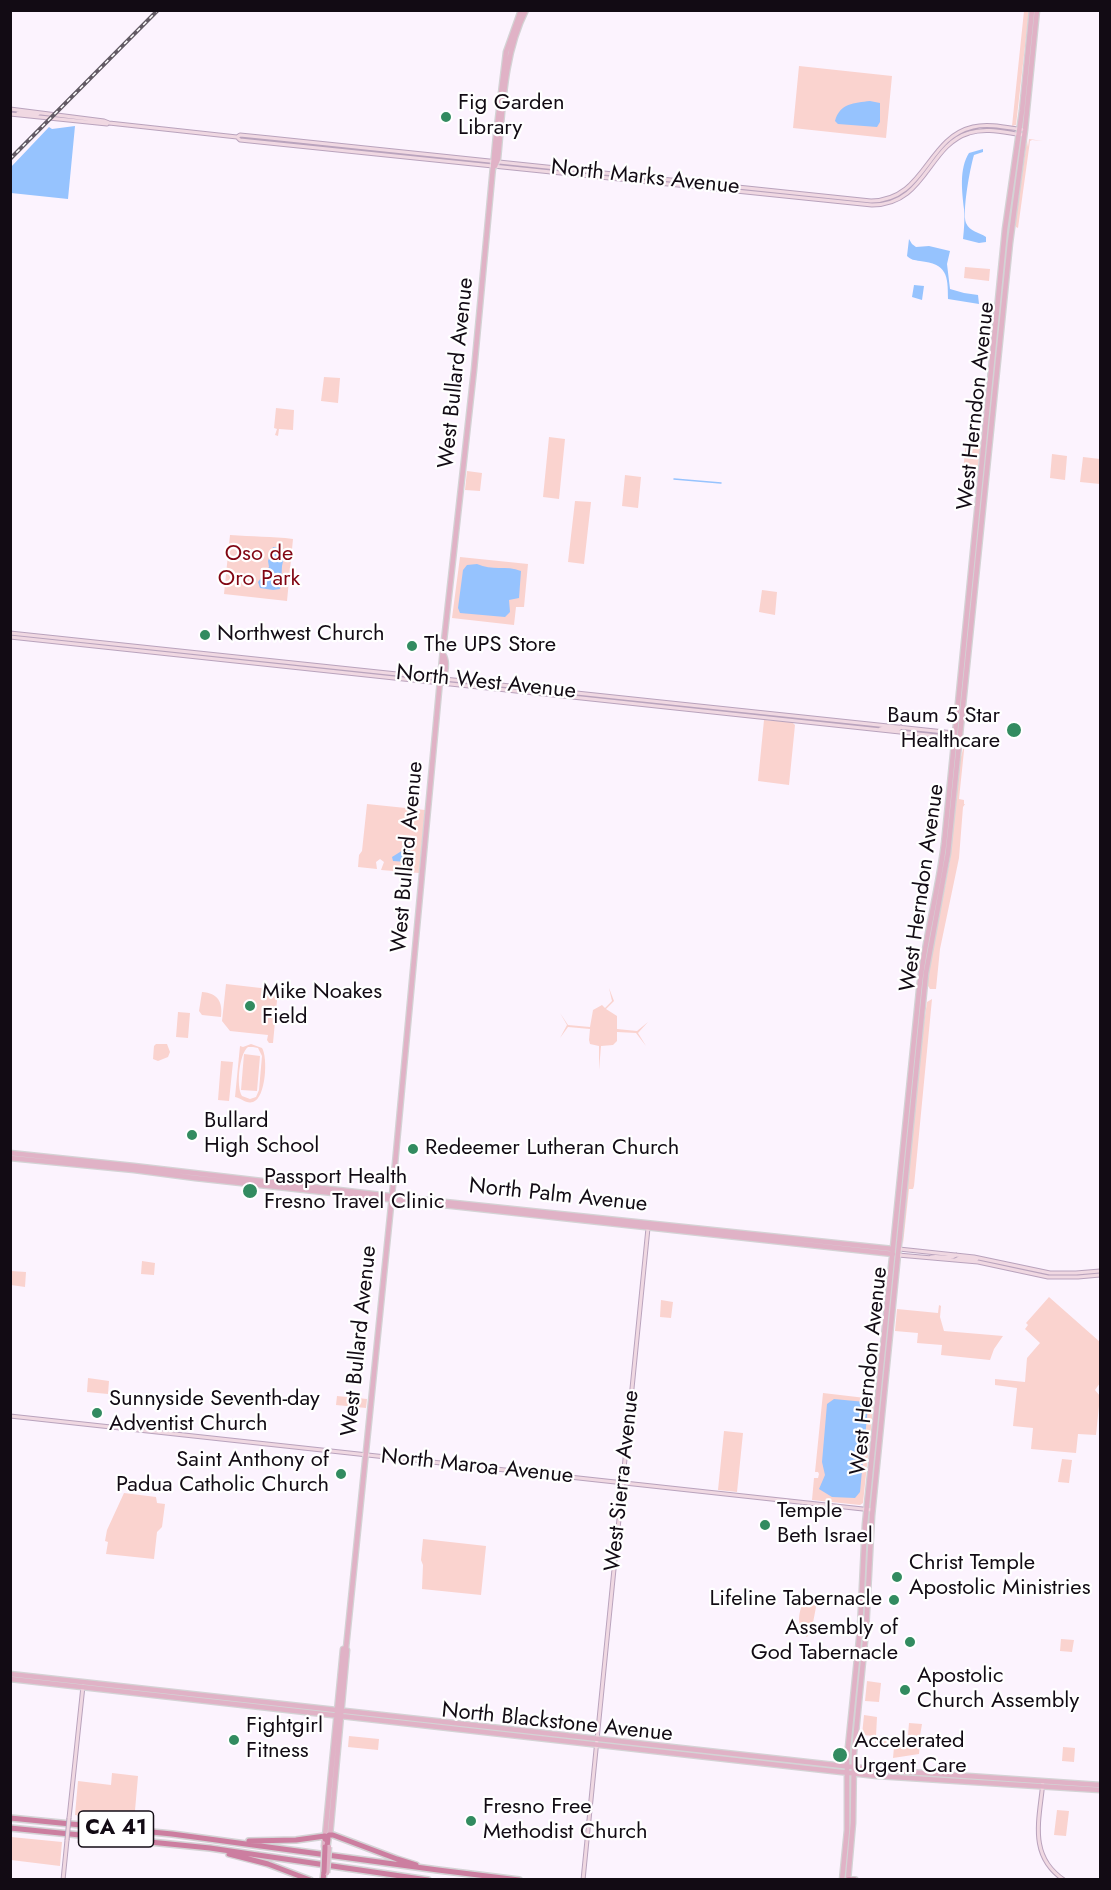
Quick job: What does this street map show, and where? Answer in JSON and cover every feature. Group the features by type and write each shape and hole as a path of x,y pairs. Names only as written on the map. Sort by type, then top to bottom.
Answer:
{"highway":[{"name":"CA 41","path":"10,1818 221,1840 519,1880"},
{"name":"CA 41","path":"10,1828 210,1848 428,1880"},
{"path":"221,1840 326,1842 438,1870"},
{"path":"325,1876 326,1842"},
{"path":"210,1848 268,1864 310,1880"},
{"path":"848,1880 855,1880"}],"main road":[{"path":"512,37 521,10"},
{"path":"512,37 526,10"},
{"name":"West Herndon Avenue","path":"1022,132 1032,10"},
{"name":"West Herndon Avenue","path":"850,1770 866,1623 869,1510 896,1252 922,963 943,853 958,735 1005,229 1022,132 1037,10"},
{"name":"West Bullard Avenue","path":"500,121 506,52 512,37"},
{"name":"West Bullard Avenue","path":"340,1712 345,1680 346,1648 441,681 446,660 444,656 495,163 512,37"},
{"path":"506,52 508,61"},
{"name":"North Marks Avenue","path":"10,109 109,123 424,154 528,169 878,205 891,202 908,193 954,141 970,133 988,130 1022,132"},
{"path":"16,114 43,113"},
{"name":"North Marks Avenue","path":"10,114 109,123"},
{"name":"North Marks Avenue","path":"237,137 240,140 439,160 549,167 881,201 896,196 908,188 951,138 963,131 979,126 1022,132"},
{"path":"940,156 951,138"},
{"path":"409,156 424,154"},
{"path":"439,160 450,157"},
{"path":"528,169 549,167"},
{"path":"576,174 599,173"},
{"name":"North West Avenue","path":"10,635 28,637 30,635 386,672 441,681 880,729 917,729 958,735"},
{"name":"North West Avenue","path":"10,635 347,673 901,729 910,733 958,735"},
{"path":"347,673 382,675 386,672"},
{"path":"910,733 929,730"},
{"name":"North Palm Avenue","path":"10,1155 391,1198 443,1201 702,1233 896,1252 956,1255 1050,1273 1101,1272"},
{"name":"North Palm Avenue","path":"391,1198 420,1203 833,1243 930,1258 978,1262 1048,1277 1078,1277 1101,1272"},
{"path":"420,1203 422,1201 443,1201"},
{"name":"West Sierra Avenue","path":"583,1879 649,1225"},
{"path":"702,1233 731,1234 733,1232"},
{"path":"800,1243 833,1243"},
{"path":"930,1258 956,1255"},
{"path":"955,1260 981,1258"},
{"name":"North Maroa Avenue","path":"10,1416 869,1510"},
{"name":"West Bullard Avenue","path":"340,1712 343,1659 346,1648"},
{"path":"343,1659 345,1680"},
{"name":"North Blackstone Avenue","path":"10,1676 22,1678 27,1676 261,1706 314,1707 447,1727 481,1726 647,1749 677,1750 680,1748 938,1779 1101,1787"},
{"name":"North Blackstone Avenue","path":"10,1676 661,1748 770,1763 802,1764 805,1762 881,1776 927,1773 1082,1789 1084,1786 1101,1787"},
{"path":"63,1880 83,1684"},
{"path":"326,1842 340,1712"},
{"path":"842,1880 850,1770"},
{"path":"848,1880 853,1823 850,1770"},
{"path":"938,1779 950,1775"},
{"path":"1043,1784 1038,1837 1040,1849 1052,1871 1064,1880"}],"green space":[{"path":"1024,11 1029,11 1016,125 1012,126"},
{"path":"799,66 892,76 886,138 793,128"},
{"path":"1029,139 1043,141 1030,141 1018,228 1015,226 1027,140 1028,147"},
{"path":"965,267 990,269 989,281 964,278"},
{"path":"324,377 340,378 338,403 321,401"},
{"path":"276,408 294,410 293,430 279,429 278,436 275,435 277,429 274,428"},
{"path":"549,437 565,439 559,499 543,497"},
{"path":"966,442 981,444 977,472 963,471"},
{"path":"1052,454 1067,456 1065,480 1050,478"},
{"path":"1083,457 1100,459 1100,484 1080,482"},
{"path":"467,471 482,473 480,491 465,490"},
{"path":"625,475 641,477 638,508 622,506"},
{"path":"575,501 591,502 584,564 568,562"},
{"name":"Oso de Oro Park","path":"230,535 293,539 287,601 224,594"},
{"path":"460,557 528,564 524,607 516,607 514,625 452,618"},
{"path":"762,590 777,592 775,615 759,612"},
{"path":"764,720 792,722 795,725 789,785 758,781"},
{"path":"965,741 959,799 964,800 965,804 959,858 940,949 936,989 930,989 928,976 950,860 960,761"},
{"path":"367,804 425,810 419,873 381,870 384,862 380,859 376,862 377,869 358,867"},
{"name":"Mike Noakes Field","path":"226,984 278,990 273,1043 267,1040 268,1035 230,1031 222,1021"},
{"path":"609,988 614,1001 606,1009 617,1016 617,1029 637,1031 648,1022 638,1033 646,1046 636,1033 617,1032 617,1041 613,1045 601,1046 599,1070 599,1046 590,1044 590,1029 568,1027 560,1038 567,1025 560,1013 568,1025 590,1027 593,1010 602,1005 605,1008 612,1001"},
{"path":"202,992 216,996 221,1007 221,1017 202,1015 199,1011"},
{"path":"932,999 914,1186 913,1189 909,1189 903,1244 902,1235 924,1023 927,1002"},
{"path":"178,1012 190,1013 188,1038 176,1037"},
{"path":"156,1044 167,1044 170,1052 168,1057 158,1061 153,1059"},
{"path":"251,1044 262,1048 264,1053 263,1086 261,1093 253,1102 235,1097 240,1046","holes":["248,1047 258,1048 262,1056 259,1090 256,1097 250,1099 242,1096 239,1078 242,1056"]},
{"path":"244,1054 260,1056 257,1091 241,1090"},
{"path":"221,1061 233,1062 229,1101 218,1100"},
{"path":"142,1261 155,1263 154,1275 141,1274"},
{"path":"11,1271 26,1272 25,1287 11,1285"},
{"path":"1049,1297 1100,1342 1100,1383 1095,1390 1100,1396 1096,1435 1078,1434 1076,1453 1031,1449 1033,1428 1013,1426 1017,1388 995,1385 995,1379 1025,1382 1027,1358 1040,1343 1025,1329 1028,1325 1026,1323"},
{"path":"661,1300 673,1302 671,1318 660,1317"},
{"path":"939,1305 944,1331 1003,1336 990,1360 941,1355 942,1345 917,1343 918,1333 895,1331 897,1309 938,1313"},
{"path":"88,1378 109,1381 108,1394 87,1392"},
{"path":"823,1393 874,1399 863,1503 860,1505 812,1500 814,1478 818,1478 819,1474 815,1472"},
{"path":"337,1396 367,1399 366,1408 336,1405"},
{"path":"724,1431 743,1433 737,1492 718,1490"},
{"path":"1062,1459 1072,1460 1069,1483 1058,1482"},
{"path":"124,1493 156,1497 157,1503 165,1504 162,1527 157,1532 154,1559 106,1554 107,1530"},
{"path":"423,1539 486,1546 481,1595 422,1589"},
{"path":"804,1601 815,1604 816,1607 812,1628 807,1637 801,1629 799,1620"},
{"path":"1061,1639 1074,1640 1072,1652 1060,1651"},
{"path":"867,1681 881,1683 879,1702 865,1701"},
{"path":"864,1715 877,1717 876,1736 889,1738 889,1747 875,1746 875,1736 862,1735"},
{"path":"909,1723 922,1724 920,1736 908,1735"},
{"path":"349,1736 379,1739 378,1750 348,1747"},
{"path":"895,1736 908,1737 907,1742 920,1743 919,1754 893,1758"},
{"path":"1063,1747 1075,1748 1074,1762 1062,1761"},
{"path":"112,1773 138,1776 134,1822 75,1815 78,1781 111,1785"},
{"path":"1057,1810 1069,1811 1066,1836 1054,1835"},
{"path":"11,1837 62,1842 60,1866 11,1860"}],"water":[{"path":"870,101 880,103 880,122 877,127 838,124 835,121 844,107 853,103"},
{"path":"75,126 68,199 11,193 11,167 49,127 52,129"},
{"path":"983,149 983,152 974,155 965,210 968,226 986,237 986,242 979,243 963,239 962,180 969,153"},
{"path":"909,239 916,247 929,246 950,251 947,264 950,289 978,295 979,304 948,299 944,272 936,265 913,260 907,256"},
{"path":"914,285 924,286 922,300 912,297"},
{"path":"273,547 282,548 284,557 281,586 280,589 273,590 260,588 258,582 269,567 268,561"},
{"path":"477,564 521,571 519,598 509,600 510,612 505,617 460,613 458,608 463,570 467,565"},
{"path":"408,847 410,860 407,862 393,861 392,857"},
{"path":"834,1399 865,1402 868,1406 860,1492 855,1498 832,1497 819,1489 825,1475 822,1462 827,1404"}],"waterway":[{"path":"674,479 721,483"}],"railway":[{"path":"10,159 158,10"}],"place":[{"name":"Fig Garden Library","path":"446,117"},
{"name":"Northwest Church","path":"205,635"},
{"name":"The UPS Store","path":"412,646"},
{"name":"Baum 5 Star Healthcare","path":"1014,730"},
{"name":"Mike Noakes Field","path":"250,1006"},
{"name":"Bullard High School","path":"192,1135"},
{"name":"Redeemer Lutheran Church","path":"413,1149"},
{"name":"Passport Health Fresno Travel Clinic","path":"250,1191"},
{"name":"Sunnyside Seventh-day Adventist Church","path":"97,1413"},
{"name":"Saint Anthony of Padua Catholic Church","path":"341,1474"},
{"name":"Temple Beth Israel","path":"765,1525"},
{"name":"Christ Temple Apostolic Ministries","path":"897,1577"},
{"name":"Lifeline Tabernacle","path":"894,1600"},
{"name":"Assembly of God Tabernacle","path":"910,1642"},
{"name":"Apostolic Church Assembly","path":"905,1690"},
{"name":"Fightgirl Fitness","path":"234,1740"},
{"name":"Accelerated Urgent Care","path":"840,1755"},
{"name":"Fresno Free Methodist Church","path":"471,1821"}]}
